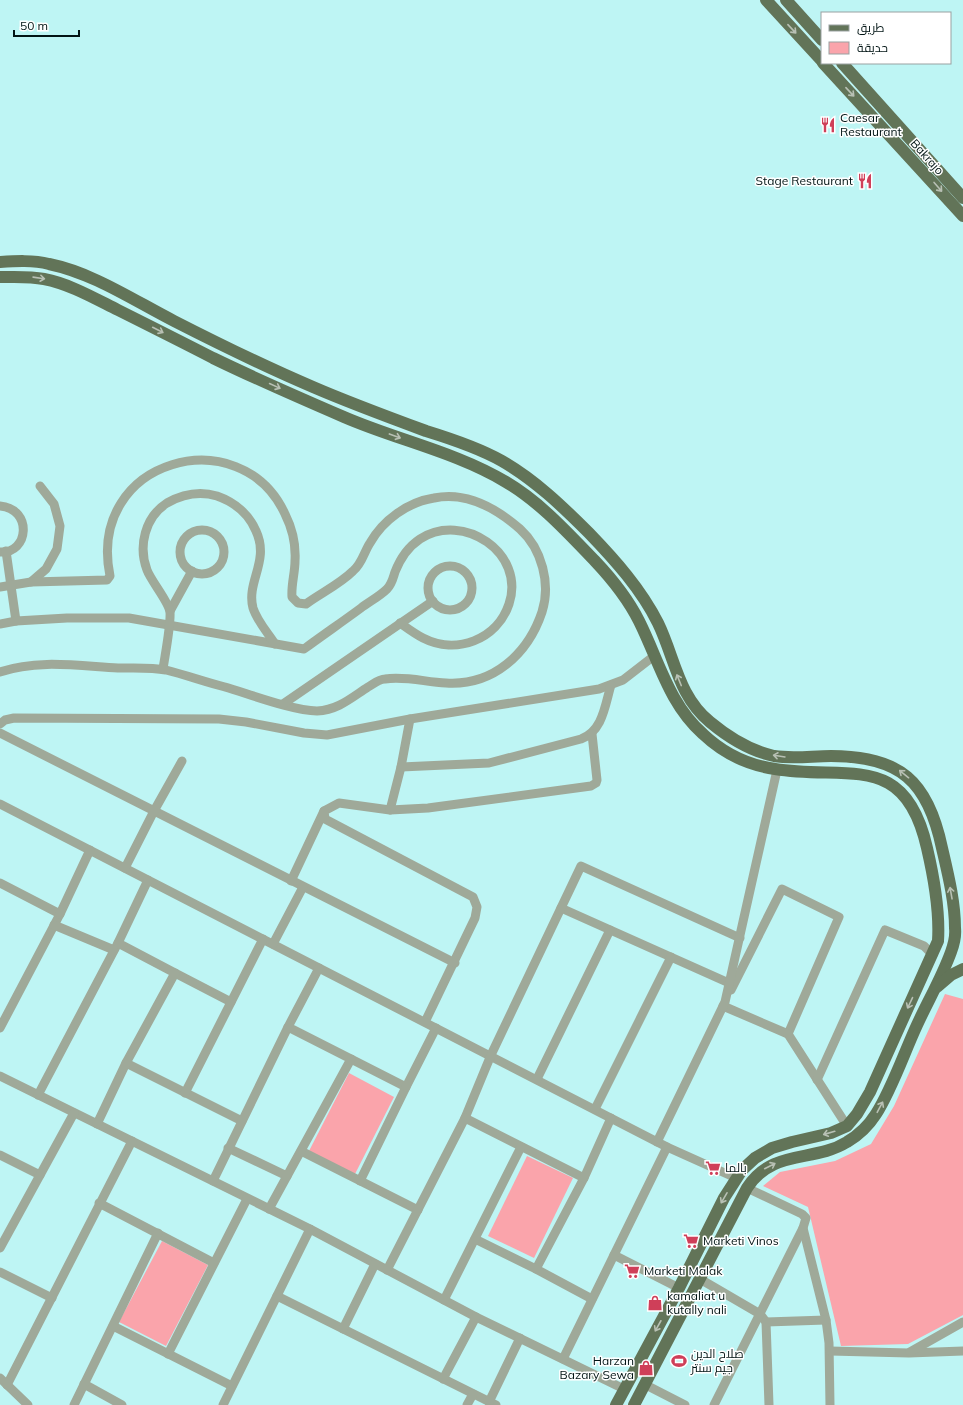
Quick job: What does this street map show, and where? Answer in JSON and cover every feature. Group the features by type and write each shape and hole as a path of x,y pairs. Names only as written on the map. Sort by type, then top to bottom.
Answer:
{"main road":[{"path":"766,0 821,60"},
{"path":"786,0 821,39"},
{"path":"825,64 901,138 963,216"},
{"name":"Bakrajo","path":"843,64 901,138 963,198"},
{"path":"0,262 36,262 50,264 82,273 176,322 310,386 357,406 486,453 512,467 554,499 587,532 640,592 658,624 680,684 702,715 714,725 748,746 774,756 805,758 854,757 884,763 901,771 916,786 929,807 934,818 944,855 959,944 949,958 932,991 879,1109 867,1125 850,1141 840,1146 771,1165 758,1173 747,1188 634,1405"},
{"path":"0,277 22,276 45,279 75,288 230,366 288,393 351,420 467,462 509,484 544,511 611,579 638,619 674,700 686,717 702,734 725,751 745,762 777,770 868,775 885,781 903,794 915,813 925,839 938,910 938,941 928,951 918,986 870,1092 857,1114 847,1126 831,1133 772,1148 748,1164 736,1178 724,1198 679,1288 616,1405"},
{"path":"702,734 714,725"},
{"path":"955,917 963,931"},
{"path":"938,941 959,944"},
{"path":"928,951 963,962"},
{"path":"932,991 951,974 963,969"},
{"path":"918,986 932,991"}],"street":[{"path":"0,587 11,587 31,582 107,580 110,576 107,560 107,545 114,516 121,502 138,482 148,475 165,466 184,461 223,463 237,468 252,475 275,497 285,514 295,546 295,560 291,588 292,597 298,603 306,604 354,571 361,561 370,542 391,518 414,504 430,499 459,497 484,504 501,513 530,541 546,575 545,598 542,610 531,637 520,653 504,667 476,679 448,684 411,678 382,679 336,708 315,711 283,704 163,669 32,665 0,672"},
{"path":"31,582 46,569 57,549 60,526 54,504 40,486"},
{"path":"170,611 147,570 143,554 145,533 148,524 153,515 176,498 196,493 214,496 233,503 248,517 257,532 261,556 254,590 253,607 256,615 275,644"},
{"path":"0,506 7,506 15,510 21,517 24,526 23,535 19,543 3,551 11,587 16,621"},
{"path":"205,530 213,533 220,538 223,546 224,554 222,562 216,569 208,573 200,574 192,571 185,566 181,558 183,541 196,531 205,530"},
{"path":"0,624 16,621 129,618 304,649 388,588 403,556 420,538 436,533 457,530 479,536 496,549 510,573 511,594 508,605 496,627 487,634 475,641 450,646 422,638 400,623"},
{"path":"449,566 457,567 465,572 470,578 472,587 471,595 467,603 460,608 452,610 443,609 433,601 428,590 429,581 440,568 449,566"},
{"path":"163,669 170,611 192,571"},
{"path":"283,704 433,601"},
{"path":"0,724 5,720 14,718 219,719 315,735 327,735 410,719 599,689 623,680 654,656"},
{"path":"401,767 496,762 577,741 592,734 599,725 611,685"},
{"path":"390,810 401,767 410,719"},
{"path":"0,733 455,963"},
{"path":"291,881 324,811 339,803 390,810 428,808 591,786 596,783 597,780 592,734"},
{"path":"125,868 154,810 182,761"},
{"path":"724,1004 777,770"},
{"path":"0,804 667,1147 736,1178"},
{"path":"324,811 325,819 473,897 477,907 475,918 455,963 425,1022"},
{"path":"0,1028 60,914 90,850"},
{"path":"387,1270 465,1118 490,1055 581,866 740,938"},
{"path":"38,1095 116,947 148,880"},
{"path":"0,884 60,914"},
{"path":"272,944 303,887"},
{"path":"658,1142 724,1004 782,889 839,917 788,1034"},
{"path":"560,908 729,983"},
{"path":"54,925 116,947 175,973 231,1002"},
{"path":"537,1079 610,930"},
{"path":"817,1080 885,930 928,951"},
{"path":"186,1093 263,939"},
{"path":"595,1109 671,957"},
{"path":"213,1181 288,1027 320,968"},
{"path":"97,1124 126,1063 175,973"},
{"path":"724,1004 788,1034 847,1126"},
{"path":"288,1027 406,1087"},
{"path":"360,1181 436,1028"},
{"path":"269,1210 351,1059"},
{"path":"126,1063 242,1121"},
{"path":"0,1076 310,1230 476,1317 624,1389"},
{"path":"0,1248 74,1113"},
{"path":"465,1118 584,1178"},
{"path":"536,1268 584,1178 611,1118"},
{"path":"7,1385 132,1141"},
{"path":"444,1300 521,1147"},
{"path":"563,1359 667,1147"},
{"path":"228,1148 288,1176"},
{"path":"301,1151 418,1210"},
{"path":"0,1155 40,1175"},
{"path":"714,1405 803,1228 806,1218 802,1214 747,1188"},
{"path":"168,1354 247,1199"},
{"path":"100,1204 214,1263"},
{"path":"803,1228 826,1320 830,1351 830,1405"},
{"path":"223,1405 310,1230"},
{"path":"74,1405 114,1326 158,1233"},
{"path":"475,1239 536,1268 592,1299"},
{"path":"614,1255 679,1288"},
{"path":"343,1329 376,1264"},
{"path":"0,1272 52,1298"},
{"path":"700,1280 760,1314 766,1322 769,1405"},
{"path":"277,1296 492,1403 520,1338"},
{"path":"443,1379 476,1317"},
{"path":"766,1322 826,1320"},
{"path":"909,1353 963,1322"},
{"path":"114,1326 232,1386"},
{"path":"830,1351 909,1353 963,1351"},
{"path":"0,1378 28,1405"},
{"path":"84,1384 122,1405"},
{"path":"644,1384 685,1405"},
{"path":"467,1405 473,1394"}],"green space":[{"path":"945,994 963,999 963,1315 908,1344 841,1346 808,1207 763,1186 780,1172 835,1161 871,1144 894,1106"},
{"path":"349,1073 394,1097 355,1174 309,1151"},
{"path":"527,1156 573,1178 534,1258 488,1236"},
{"path":"162,1241 208,1265 166,1346 119,1322"}],"place":[{"name":"Caesar Restaurant","path":"828,125"},
{"name":"Stage Restaurant","path":"865,181"},
{"name":"بالما","path":"713,1168"},
{"name":"Marketi Vinos","path":"691,1241"},
{"name":"Marketi Malak","path":"632,1271"},
{"name":"kamaliat u kutally nali","path":"655,1303"},
{"name":"صلاح الدين جيم سنتر","path":"679,1361"},
{"name":"Harzan Bazary Sewa","path":"646,1368"}]}
